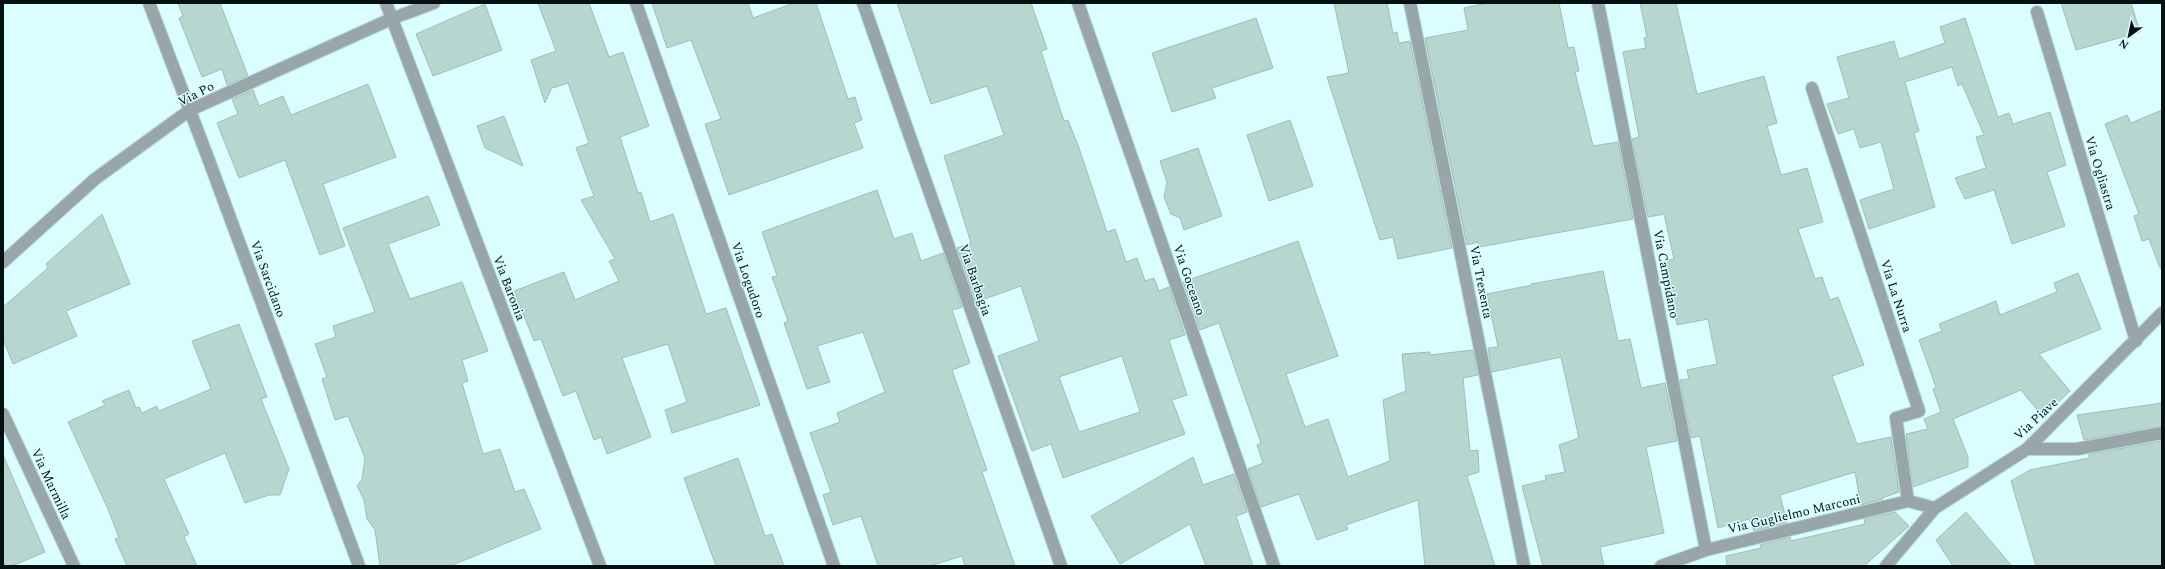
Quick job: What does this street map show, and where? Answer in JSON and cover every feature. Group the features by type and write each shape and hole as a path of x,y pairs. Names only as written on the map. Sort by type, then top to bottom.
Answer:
{"street":[{"name":"Via Sarcidano","path":"149,3 359,566"},
{"name":"Via Baronia","path":"386,3 600,566"},
{"name":"Via Po","path":"3,262 95,179 190,110 391,19 434,3"},
{"name":"Via Logudoro","path":"636,3 834,566"},
{"name":"Via Barbagia","path":"863,3 1061,566"},
{"name":"Via Goceano","path":"1078,3 1274,566"},
{"name":"Via Trexenta","path":"1410,3 1524,566"},
{"name":"Via Campidano","path":"1598,3 1706,550"},
{"name":"Via Ogliastra","path":"2037,12 2136,341"},
{"name":"Via La Nurra","path":"1812,88 1919,411 1896,418 1908,501"},
{"name":"Via Piave","path":"1886,566 1935,508 2028,448 2136,341 2162,313"},
{"name":"Via Marmilla","path":"3,414 74,566"},
{"path":"2028,448 2077,449 2162,433"},
{"name":"Via Guglielmo Marconi","path":"1661,566 1706,550 1908,501 1935,508"}],"building":[{"path":"178,3 220,3 248,76 227,85 222,69 202,77 179,18 183,16"},
{"path":"538,3 589,3 609,57 623,52 649,126 620,137 638,193 641,192 650,222 673,214 706,314 726,308 760,405 672,433 665,410 687,402 668,344 622,358 651,437 607,454 601,437 594,440 576,391 563,396 541,339 534,341 514,291 564,272 575,300 619,281 609,261 615,259 581,200 594,196 576,148 589,143 568,83 553,88 552,87 545,103 531,60 556,51"},
{"path":"652,3 748,3 753,18 794,3 816,3 848,99 855,97 862,120 854,123 863,148 729,195 705,124 721,119 691,40 667,48"},
{"path":"897,3 1031,3 1047,49 1041,51 1064,121 1068,120 1079,148 1107,232 1115,229 1126,262 1137,258 1145,281 1154,278 1159,291 1169,287 1185,335 1169,340 1187,395 1172,400 1185,434 1063,478 1051,444 1032,451 998,356 1039,341 1021,286 976,302 957,248 971,243 944,156 1004,135 987,86 931,104","holes":["1122,356 1140,412 1079,432 1059,377"]},
{"path":"1334,3 1387,3 1393,33 1397,32 1399,43 1410,41 1452,248 1398,259 1393,237 1380,240 1327,77 1349,73"},
{"path":"1487,3 1559,3 1568,48 1574,47 1579,71 1575,72 1593,146 1618,142 1633,219 1479,247 1478,242 1467,245 1425,38 1468,30 1464,8"},
{"path":"1640,3 1676,3 1697,94 1764,76 1777,123 1767,126 1781,175 1807,168 1823,222 1798,229 1815,279 1822,277 1830,300 1838,297 1864,365 1832,376 1857,444 1891,437 1899,492 1882,498 1883,499 1861,505 1855,472 1780,495 1787,523 1754,531 1749,519 1718,528 1700,436 1691,438 1680,380 1689,379 1687,370 1717,364 1708,319 1677,325 1664,261 1674,259 1664,214 1648,217 1632,139 1639,137 1623,52 1646,48 1644,38 1647,37"},
{"path":"2061,3 2131,3 2140,32 2076,50"},
{"path":"485,4 502,50 433,76 416,34"},
{"path":"1256,18 1273,68 1212,88 1216,98 1172,112 1152,53"},
{"path":"1965,18 1998,117 2009,113 2013,124 2050,112 2066,165 2047,172 2065,226 2012,244 1994,190 1965,199 1955,178 1986,168 1976,137 1984,135 1962,84 1958,86 1952,67 1905,82 1919,131 1914,133 1935,207 1869,229 1860,200 1894,189 1881,142 1860,148 1854,129 1838,134 1827,104 1849,98 1837,57 1894,41 1899,59 1945,43 1940,27"},
{"path":"368,84 396,157 323,184 345,246 320,255 285,160 239,178 217,123 238,114 232,99 253,90 259,106 283,96 291,115"},
{"path":"2162,110 2162,268 2160,268 2149,239 2142,241 2134,216 2139,214 2105,124 2127,115 2131,123"},
{"path":"504,116 523,166 485,148 477,126"},
{"path":"1290,120 1313,186 1269,201 1247,135"},
{"path":"1198,148 1222,216 1184,230 1180,218 1171,214 1164,197 1167,182 1160,161"},
{"path":"877,190 894,239 912,233 921,261 943,253 962,307 952,310 970,363 952,370 987,470 982,472 1015,566 965,566 962,556 930,566 878,566 861,516 833,525 823,495 831,492 810,433 840,422 837,413 885,392 863,332 817,346 830,382 807,389 784,323 788,321 772,277 777,276 762,232"},
{"path":"428,196 440,225 388,244 410,299 462,282 488,351 462,360 468,381 462,383 483,454 500,449 515,492 524,489 541,529 450,566 380,566 375,530 367,519 364,500 357,486 362,479 365,458 348,416 335,420 322,379 327,377 315,344 336,337 333,326 375,312 343,228"},
{"path":"102,214 130,284 66,311 77,336 13,364 3,339 3,307 48,268 46,264"},
{"path":"1298,241 1338,356 1286,374 1305,427 1328,419 1348,477 1390,461 1383,400 1406,391 1402,354 1430,352 1430,355 1473,350 1478,375 1463,378 1470,451 1478,450 1479,472 1467,476 1495,566 1425,566 1418,500 1346,525 1348,529 1317,540 1299,494 1261,507 1248,469 1263,463 1257,445 1261,443 1219,323 1200,330 1183,282"},
{"path":"1603,271 1618,341 1630,339 1641,388 1665,383 1677,441 1646,447 1664,533 1600,547 1604,566 1543,566 1522,486 1546,480 1545,476 1565,472 1559,445 1579,438 1561,357 1492,372 1488,348 1498,347 1487,294 1532,285 1531,284"},
{"path":"2078,273 2101,329 2039,354 2070,391 2043,417 2021,390 1953,419 1968,457 1968,467 1913,487 1906,434 1928,429 1924,419 1941,412 1933,389 1936,387 1919,340 1942,331 1939,324 1996,301 2000,315 2057,292 2054,283"},
{"path":"239,324 267,397 261,399 289,469 280,495 269,495 245,503 225,453 164,479 189,534 184,537 197,566 127,566 115,539 119,538 108,509 68,422 105,405 102,401 129,390 136,408 139,407 142,413 157,406 159,411 211,389 192,341"},
{"path":"2162,403 2162,426 2084,440 2077,415"},
{"path":"2162,441 2162,566 2036,566 2011,481 2030,470 2089,458 2089,454"},
{"path":"3,455 45,552 12,566 3,566"},
{"path":"1193,457 1203,485 1234,474 1247,512 1236,516 1253,566 1206,566 1190,524 1120,564 1091,516"},
{"path":"738,458 765,536 772,534 784,566 716,566 684,478"},
{"path":"1895,512 1909,526 1864,566 1727,566 1726,556 1761,548 1760,545 1790,537 1791,541 1865,524 1864,519"},
{"path":"1966,512 2012,566 1953,566 1936,540"}]}
